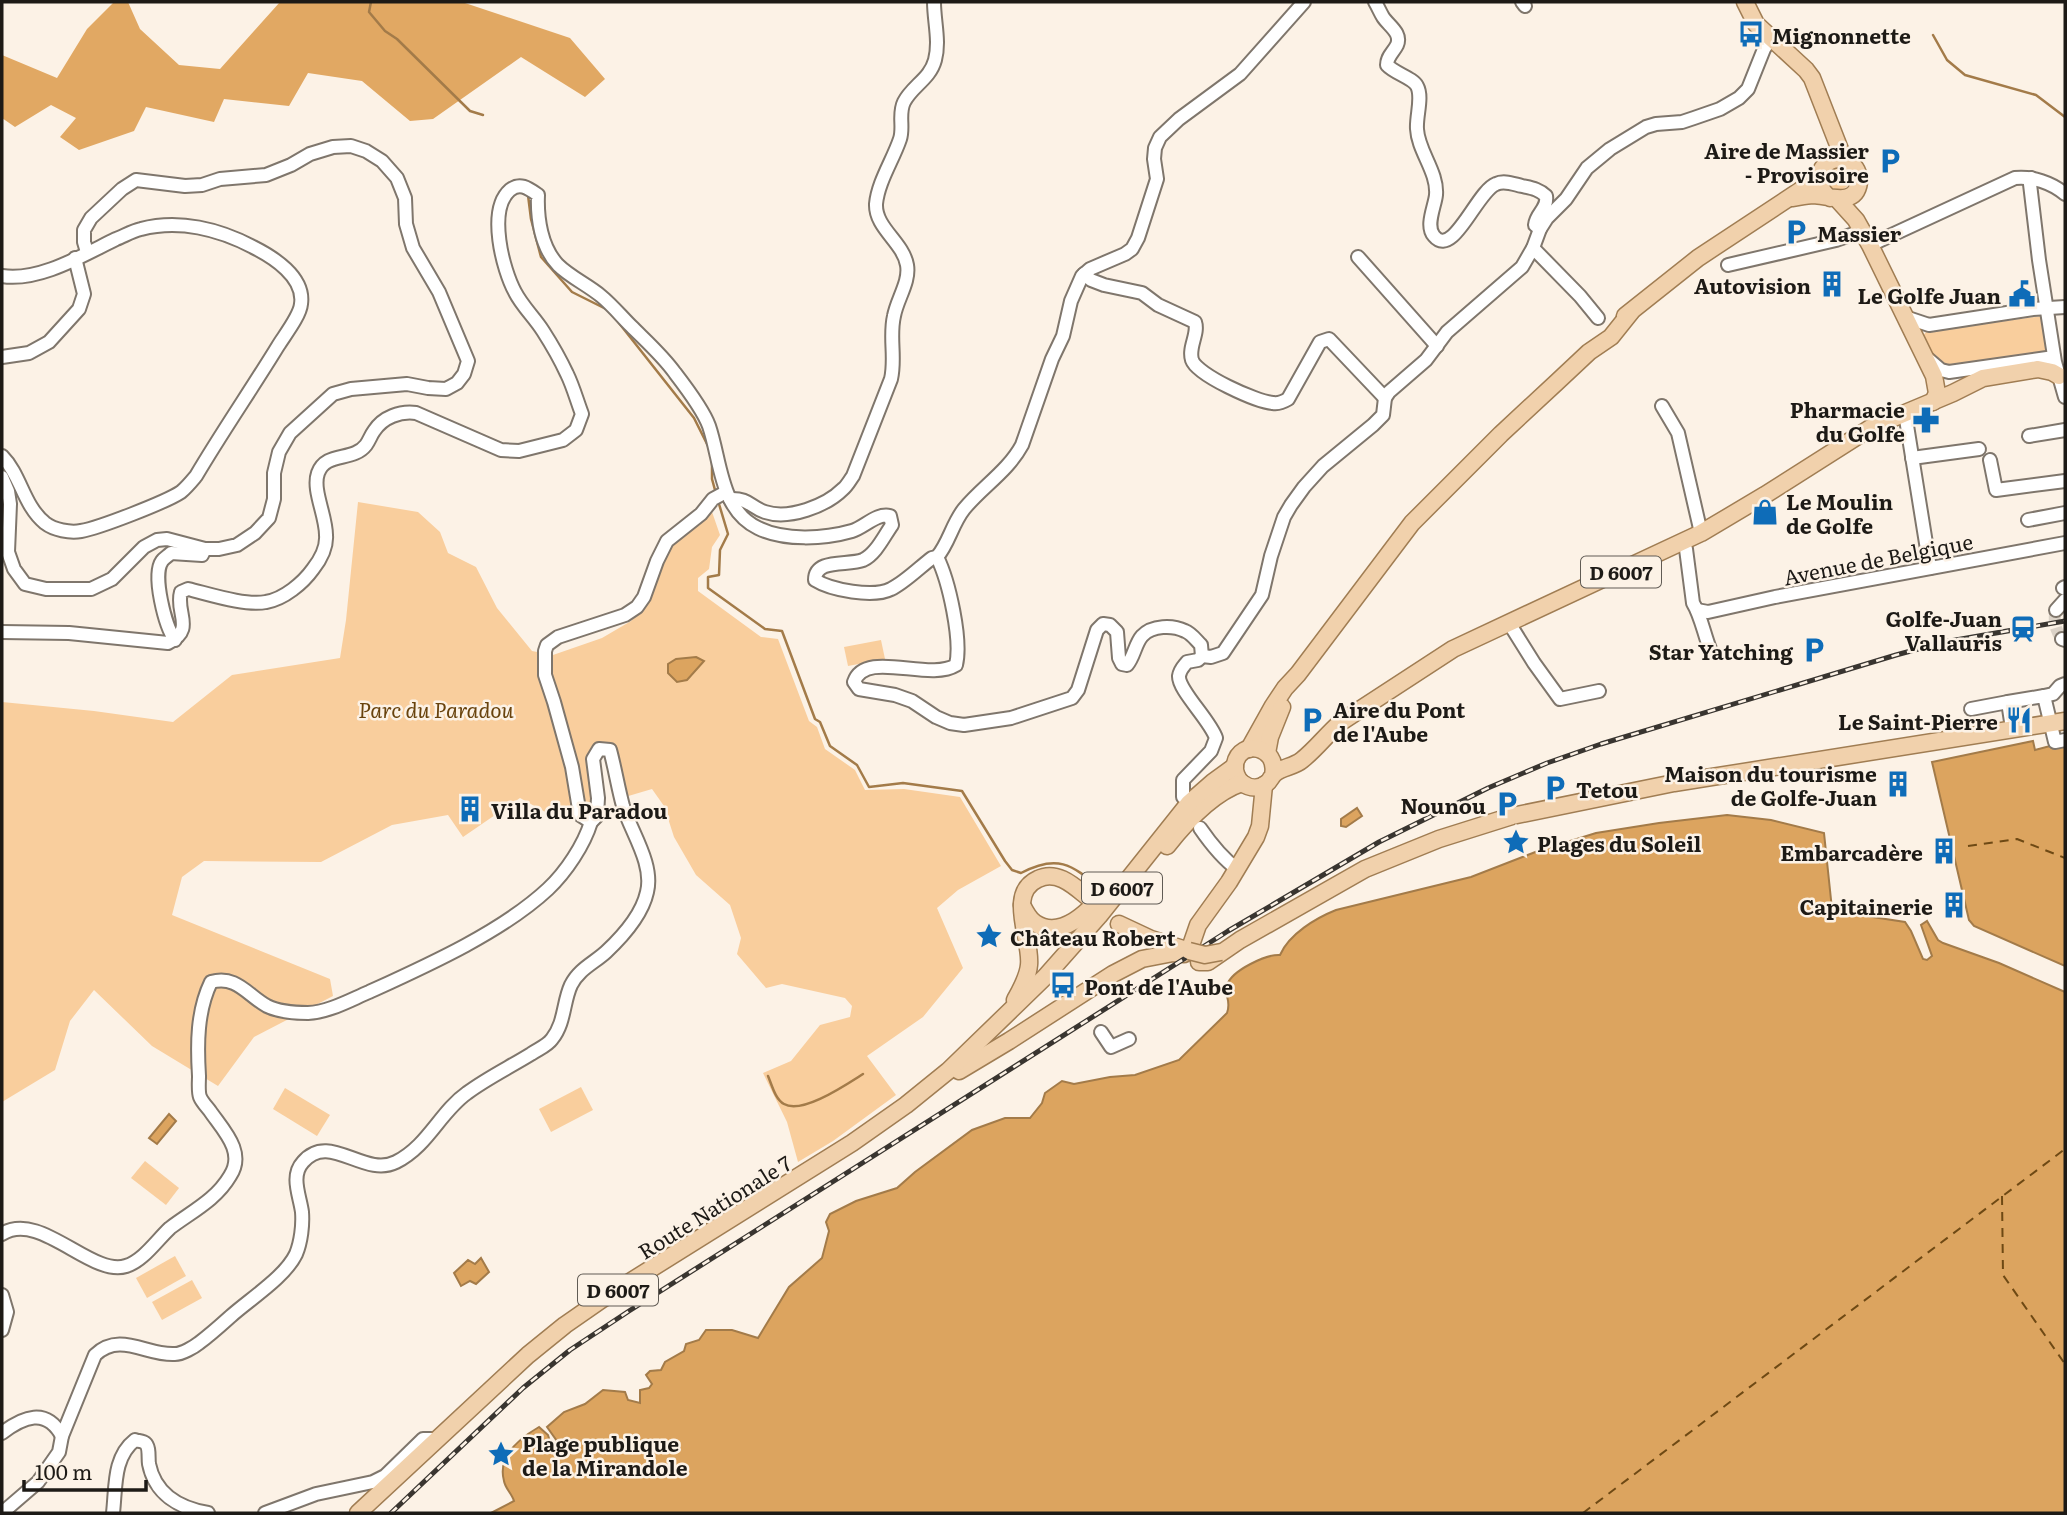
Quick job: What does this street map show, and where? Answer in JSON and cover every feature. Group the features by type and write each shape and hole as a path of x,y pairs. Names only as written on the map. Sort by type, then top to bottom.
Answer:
{"main road":[{"path":"1745,2 1756,24 1812,78 1829,119 1838,160"},
{"path":"1269,768 1252,788 1242,783 1236,775 1235,766 1238,757 1254,743 1285,688 1412,523 1501,434 1589,352 1606,330 1698,258 1819,178 1823,168 1838,160"},
{"path":"1790,198 1812,195 1843,199 1854,192 1859,181 1858,174 1854,167 1838,160"},
{"path":"1819,178 1822,190 1834,199 1863,232"},
{"path":"1854,192 1863,232 1934,376 1937,393 1933,402"},
{"name":"D 6007","path":"1269,768 1293,760 1314,747 1341,722 1463,644 1701,533 1871,427 1983,378 2038,369 2062,376"},
{"path":"1934,376 1958,391"},
{"path":"1177,953 1230,883 1260,826 1269,768 1270,737 1298,674"},
{"path":"957,1072 1113,974 1142,959 1177,953 1205,955 1221,952 1365,869 1439,839 1501,819 1674,783 2057,722"},
{"path":"1249,749 1259,749 1269,768"},
{"name":"D 6007","path":"365,1513 568,1329 855,1147 908,1107 982,1040 1045,977 1099,916 1174,820 1195,797 1235,766"},
{"name":"D 6007","path":"957,1072 1024,1010 1108,923 1169,842 1194,816 1227,789 1242,783"},
{"path":"1022,905 1030,919 1042,927 1057,928 1072,922 1089,910 1174,820"},
{"path":"1009,1011 1029,965 1022,905 1025,891 1031,883 1044,877 1061,878 1090,900"},
{"name":"Route Nationale 7","path":"358,1513 515,1367 565,1325 798,1178 957,1072"}],"street":[{"path":"591,822 580,815 572,767 545,675 547,645 558,637 625,615 637,607 645,597 667,541 701,514 713,499 728,495 741,498 765,512 779,515 796,513 828,501 844,489 853,476 891,379 894,365 894,314 907,276 905,257 878,217 877,195 901,137 902,107 913,89 927,77 935,58 937,43 934,2"},
{"path":"1202,656 1201,645 1186,631 1157,628 1143,635 1130,661 1127,665 1122,664 1117,632 1110,625 1103,624 1097,629 1078,690 1072,698 1011,718 973,724 950,723 912,701 859,689 854,682 857,673 865,668 936,671 949,670 956,665 957,632 937,558 962,511 1015,458 1022,445 1052,359 1063,336 1071,301 1084,274 1132,249 1157,179 1154,159 1160,137 1240,74 1304,2"},
{"path":"1375,2 1398,37 1398,44 1387,60 1387,65 1393,72 1418,86 1417,130 1437,191 1430,227 1434,236 1440,240 1448,240 1457,233 1482,194 1493,184 1503,181 1535,188 1546,195 1544,210 1536,219 1535,225 1540,229"},
{"path":"1183,797 1183,780 1211,751 1216,742 1216,734 1181,687 1178,679 1180,670 1188,662 1198,660 1202,656 1211,657 1223,653 1230,644 1262,595 1284,517 1304,486 1383,415 1385,398 1426,360 1447,332 1522,267 1547,218 1566,200 1587,168 1609,149 1646,127 1682,122 1720,109 1740,97 1748,89 1771,38"},
{"path":"2,357 29,354 50,342 79,309 84,294 81,255 84,230 91,218 122,189 136,180 185,186 202,185 220,179 265,175 310,154 333,147 351,146 366,150 382,161 397,178 405,198 406,224 413,248 439,292 468,361 464,374 457,383 446,389 407,384 351,389 333,394 290,433 279,452 269,518 255,533 237,545 219,550 167,539 157,540 144,547 112,579 91,589 46,589 25,584 14,569 8,552 10,504 2,477"},
{"path":"1728,265 1863,232 2015,178 2031,178 2065,194"},
{"path":"2031,178 2039,260 2054,357 2062,376 2065,397"},
{"path":"2,632 69,634 169,643 183,631 184,619 179,599 181,592 188,589 248,602 267,602 287,593 306,579 320,559 327,538 324,511 315,484 319,469 331,458 357,454 376,428 392,416 404,412 416,413 501,450 519,451 563,440 576,430 582,414 568,375 543,331 516,295 507,276 498,221 506,193 515,186 525,186 538,195 537,210 543,239 558,265 602,296 674,371 709,424 728,495 735,510 754,526 772,534 790,537 850,531 867,525 878,516 890,516 892,525 873,552 862,560 824,566 817,570 815,580 823,585 877,593 892,589 932,558 937,558"},
{"path":"2,276 42,273 138,229 168,224 202,227 245,242 285,268 298,283 301,304 196,476 188,486 170,498 98,526 80,531 63,530 49,526 36,515 2,456"},
{"path":"1532,248 1598,318"},
{"path":"1358,257 1437,346"},
{"path":"1084,274 1104,285 1142,293 1158,305 1195,322 1197,328 1191,356 1193,362 1213,379 1249,395 1271,403 1281,403 1288,399 1320,342 1329,339 1385,398"},
{"path":"1905,317 1929,325 2065,307"},
{"path":"1929,325 1921,334 1920,348 1941,370 1949,372 2054,357"},
{"path":"1662,406 1676,428 1684,450 1701,533"},
{"path":"1905,413 1930,568"},
{"path":"2029,436 2065,429"},
{"path":"1912,458 1979,449"},
{"path":"1990,460 1996,490 2065,481"},
{"path":"2028,520 2065,513"},
{"path":"1683,542 1693,603 1698,610 1710,649"},
{"name":"Avenue de Belgique","path":"1698,610 1708,612 2065,542"},
{"path":"175,640 165,623 163,601 157,581 161,562 171,553 202,555 205,549"},
{"path":"1508,623 1560,699 1599,691"},
{"path":"1971,709 2053,694 2065,684"},
{"path":"2044,696 2057,722 2055,741 2065,740"},
{"path":"2008,702 2012,728"},
{"path":"2,1234 8,1230 22,1229 40,1233 111,1266 124,1267 135,1262 169,1230 213,1198 232,1175 236,1159 234,1145 200,1097 198,1051 201,1013 211,982 222,979 233,982 268,1007 287,1012 312,1013 336,1006 425,967 495,928 533,902 559,878 597,816 593,759 599,749 610,750 623,806 645,863 647,892 628,929 605,953 582,970 571,985 559,1028 550,1042 468,1092 449,1108 422,1144 393,1164 378,1166 359,1162 334,1151 318,1151 302,1162 296,1179 302,1213 301,1236 296,1255 284,1271 198,1345 177,1354 132,1346 111,1345 103,1348 95,1355 62,1436 59,1452 38,1482 2,1513"},
{"path":"1198,763 1213,782"},
{"path":"1200,828 1218,852 1237,869"},
{"path":"1101,1032 1111,1047 1129,1039"},
{"path":"2,1295 7,1312 2,1330"},
{"path":"2,1433 27,1418 43,1418 54,1424 62,1436"},
{"path":"265,1513 316,1494 373,1482 385,1476 423,1439 436,1442"},
{"path":"113,1513 118,1466 124,1449 135,1440 147,1445 148,1463 165,1496 179,1505 208,1513"}],"green space":[{"path":"1844,166 1850,176 1850,182 1842,190 1832,188 1827,179 1830,170"},
{"path":"2042,316 2049,354 1947,369 1932,359 1922,337 1926,332"},
{"name":"Parc du Paradou","path":"358,502 418,512 440,532 448,553 476,567 497,608 532,651 553,655 602,638 631,621 651,600 669,547 711,509 720,535 712,547 709,569 698,578 698,591 761,637 778,639 809,721 817,727 825,749 855,770 865,790 904,789 960,797 1001,866 958,890 937,908 963,968 923,1017 867,1056 896,1095 833,1141 798,1162 787,1122 763,1073 791,1061 820,1025 850,1017 852,1006 845,998 782,984 766,988 737,954 741,938 730,905 696,875 674,837 664,806 652,789 625,797 612,745 596,743 588,757 592,809 585,816 547,813 520,798 463,837 448,815 392,825 321,862 204,861 182,877 172,915 330,979 333,996 254,1037 218,1086 152,1046 94,990 70,1021 55,1070 2,1102 2,702 173,722 232,675 340,658"},
{"path":"881,640 885,659 848,666 844,647"},
{"path":"581,1087 593,1110 551,1132 539,1109"},
{"path":"285,1088 330,1115 317,1136 273,1109"},
{"path":"145,1161 179,1188 166,1205 131,1178"},
{"path":"175,1256 186,1276 147,1298 136,1278"},
{"path":"192,1280 202,1298 162,1320 152,1302"}],"shaded area":[{"path":"114,2 128,2 140,29 179,65 220,69 280,2 462,2 570,38 605,79 585,97 521,57 433,119 410,121 362,81 308,73 289,106 224,99 214,122 146,107 134,131 79,150 60,137 76,118 51,105 15,127 2,118 2,55 57,78 87,29"},
{"path":"696,657 704,661 687,680 677,682 668,673 668,664 676,659"},
{"path":"2033,741 2035,750 2065,742 2065,966 1974,926 1969,920 1932,762"},
{"path":"1357,808 1362,816 1346,827 1341,826 1341,819"},
{"path":"1727,815 1771,820 1824,833 1834,915 1853,914 1905,922 1923,959 1927,960 1932,956 1921,925 1927,921 1938,940 1943,943 1999,963 2065,992 2065,1513 491,1513 514,1501 505,1484 504,1464 512,1449 532,1431 539,1427 548,1435 555,1448 559,1444 547,1427 564,1412 585,1404 603,1390 625,1392 628,1400 640,1403 640,1390 649,1388 652,1384 646,1375 650,1371 661,1370 665,1362 684,1351 686,1344 699,1340 706,1330 732,1330 758,1338 789,1287 822,1258 829,1231 826,1222 830,1214 856,1201 897,1188 972,1130 1005,1118 1030,1118 1042,1103 1045,1093 1062,1081 1074,1084 1135,1075 1179,1060 1227,1013 1229,1004 1226,988 1230,979 1259,960 1280,955 1296,934 1320,917 1336,910 1471,877 1538,851 1596,833"},
{"path":"169,1114 176,1121 157,1144 149,1138"},
{"path":"481,1258 489,1272 476,1284 470,1281 461,1286 454,1273 468,1260 475,1264"}],"waterway":[{"path":"371,2 369,12 385,31 397,39 470,111 483,115"},
{"path":"1933,35 1947,60 1965,75 2036,95 2065,117"},
{"path":"528,195 541,257 572,292 608,310"},
{"path":"615,318 694,418 709,448"},
{"path":"712,461 715,490"},
{"path":"719,504 728,534 720,550 719,575 708,577 708,588 765,629 782,631 815,719 820,722 830,746 857,765 869,787 903,783 962,791 1012,870 1021,873 1044,864 1063,864 1100,888"},
{"path":"768,1076 778,1099 792,1106 813,1102 863,1074"}],"ferry route":[{"path":"1968,846 2017,839 2065,858"},
{"path":"1583,1513 2065,1149"},
{"path":"2002,1196 2003,1275 2065,1364"}],"tunnel":[{"path":"2056,610 2055,625 2062,639"}],"railway":[{"path":"391,1513 523,1388 570,1350 1228,931 1379,842 1488,788 1601,744 1944,642 2065,621"}],"place":[{"name":"Mignonnette","path":"1751,34"},
{"name":"Aire de Massier - Provisoire","path":"1890,161"},
{"name":"Massier","path":"1796,232"},
{"name":"Autovision","path":"1832,284"},
{"name":"Le Golfe Juan","path":"2022,294"},
{"name":"Pharmacie du Golfe","path":"1926,420"},
{"name":"Le Moulin de Golfe","path":"1765,512"},
{"name":"Golfe-Juan Vallauris","path":"2023,629"},
{"name":"Star Yatching","path":"1814,650"},
{"name":"Aire du Pont de l'Aube","path":"1312,720"},
{"name":"Le Saint-Pierre","path":"2019,720"},
{"name":"Maison du tourisme de Golfe-Juan","path":"1898,784"},
{"name":"Tetou","path":"1555,788"},
{"name":"Nounou","path":"1507,804"},
{"name":"Villa du Paradou","path":"470,809"},
{"name":"Plages du Soleil","path":"1516,842"},
{"name":"Embarcadère","path":"1944,851"},
{"name":"Capitainerie","path":"1954,905"},
{"name":"Château Robert","path":"989,936"},
{"name":"Pont de l'Aube","path":"1063,985"},
{"name":"Plage publique de la Mirandole","path":"501,1454"}]}
